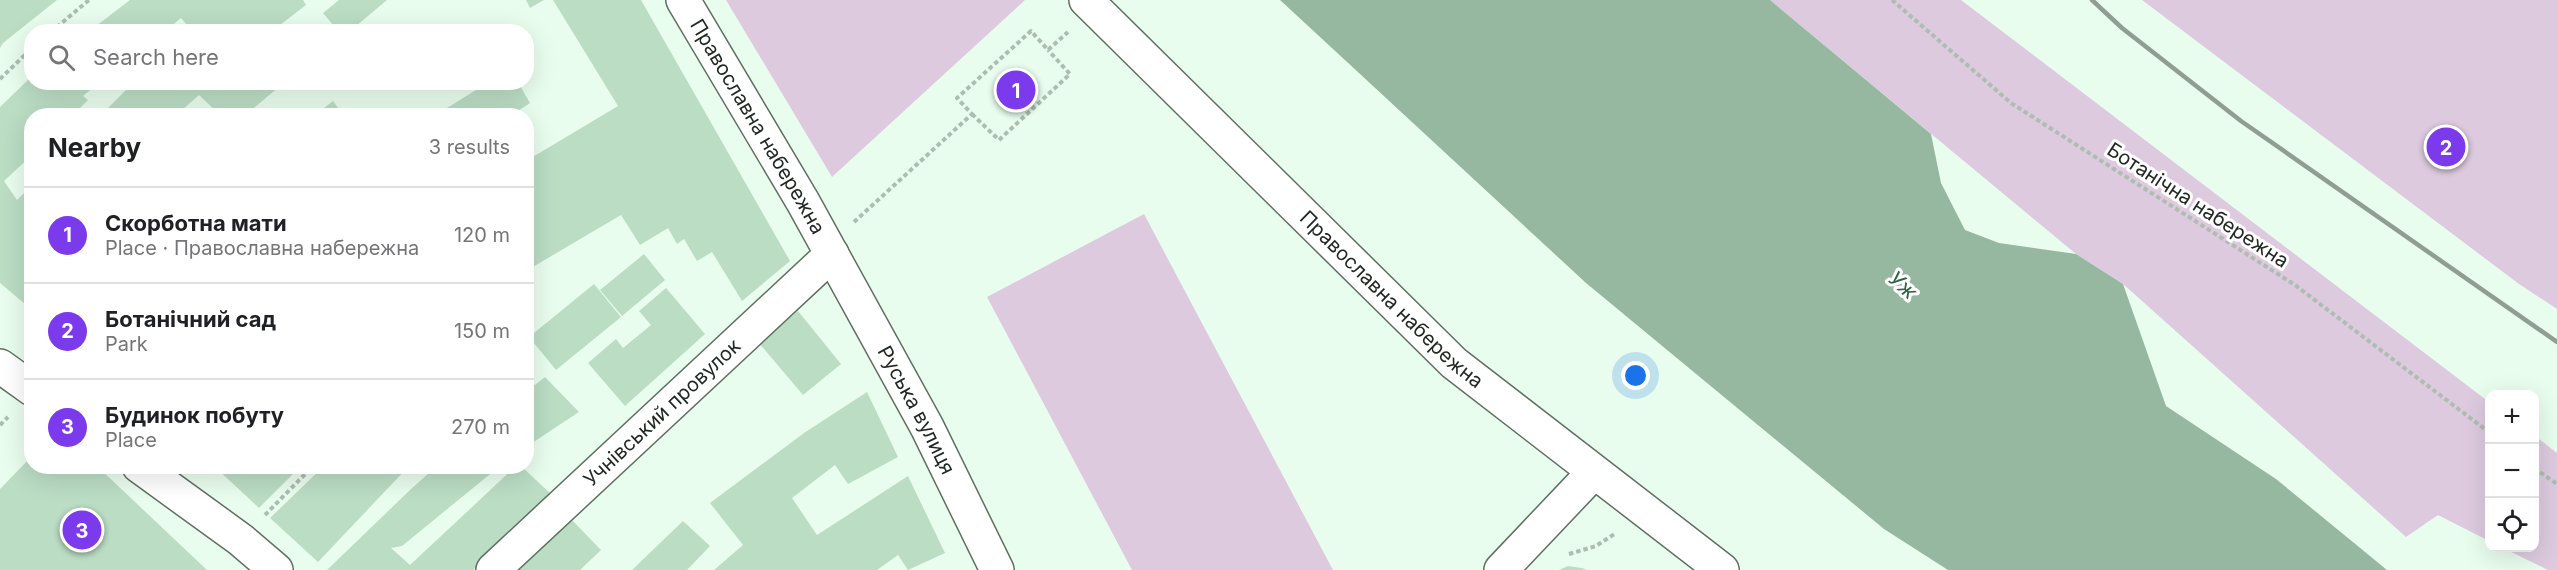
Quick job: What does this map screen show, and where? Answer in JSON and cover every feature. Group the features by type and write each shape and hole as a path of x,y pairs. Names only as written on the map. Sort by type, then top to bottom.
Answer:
{"street":[{"name":"Православна набережна","path":"683,0 829,251"},
{"name":"Православна набережна","path":"1090,4 1454,363 1722,570"},
{"name":"Учнівський провулок","path":"493,570 829,251"},
{"name":"Руська вулиця","path":"829,251 927,428 997,570"},
{"path":"0,366 24,383"},
{"path":"1501,570 1594,472"},
{"path":"150,474 241,540 276,570"}],"path":[{"path":"60,24 89,0"},
{"name":"Ботанічна набережна","path":"1892,0 2011,103 2295,285 2485,429"},
{"path":"1048,50 1090,4"},
{"path":"1031,31 1048,50 1070,74 999,140 957,98 1031,31"},
{"path":"0,79 24,56"},
{"path":"829,251 972,114"},
{"path":"2539,471 2557,484"},
{"path":"261,519 305,474"}],"shaded area":[{"path":"726,0 1025,0 832,177"},
{"path":"1770,0 1961,0 2485,399 2485,539 2438,515 2406,537 2123,284 2076,254"},
{"path":"2142,0 2557,0 2557,309 2519,284"},
{"path":"1144,214 1333,570 1132,570 987,297"},
{"path":"2539,439 2557,453 2557,570 2548,570 2511,552 2539,552"}],"water":[{"name":"Уж","path":"1280,0 1770,0 1931,134 1941,183 1965,230 1999,243 2076,254 2123,284 2166,406 2276,479 2387,570 1948,570 1884,529 1586,283"}],"building":[{"path":"0,0 57,0 24,24 0,48"},
{"path":"130,0 303,0 306,5 281,24 186,24 181,18 174,24 98,24"},
{"path":"339,0 387,0 358,24 332,24 323,13"},
{"path":"526,0 544,0 530,8"},
{"path":"553,0 641,0 790,261 742,301 712,252 697,261 684,239 677,244 668,228 640,245 621,215 534,266 534,156 618,106"},
{"path":"24,84 24,90 90,90 83,96 88,100 80,108 24,108 24,162 4,181 17,200 24,193 24,303 0,283 0,107"},
{"path":"126,90 275,90 254,108 213,108 199,95 184,108 108,108"},
{"path":"476,90 523,90 530,103 522,108 447,108"},
{"path":"333,101 338,108 324,108"},
{"path":"644,254 665,280 622,316 600,290"},
{"path":"594,284 621,317 556,370 534,343 534,333"},
{"path":"666,288 705,334 625,406 588,363 616,339 623,348 651,325 639,311"},
{"path":"798,311 841,364 803,395 759,343"},
{"path":"545,377 579,412 534,442 534,386"},
{"path":"867,392 898,457 848,484 835,465 792,498 817,535 908,476 945,553 908,570 898,555 877,570 714,570 743,545 710,503 804,433"},
{"path":"24,464 24,474 105,474 207,570 0,570 0,489"},
{"path":"223,474 293,474 259,508"},
{"path":"316,474 401,474 318,562 270,518"},
{"path":"428,474 490,474 402,546 391,548 410,565 507,474 530,474 552,495 473,570 327,570"},
{"path":"570,518 601,550 580,570 514,570"},
{"path":"683,521 710,546 687,570 632,570"},
{"path":"1568,566 1582,568 1587,570 1559,570"}],"railway":[{"path":"2092,0 2122,28 2241,121 2557,342"}],"place":[{"name":"Скорботна мати","path":"1016,90"},
{"name":"Ботанічний сад","path":"2446,147"},
{"name":"Будинок побуту","path":"82,530"}]}
